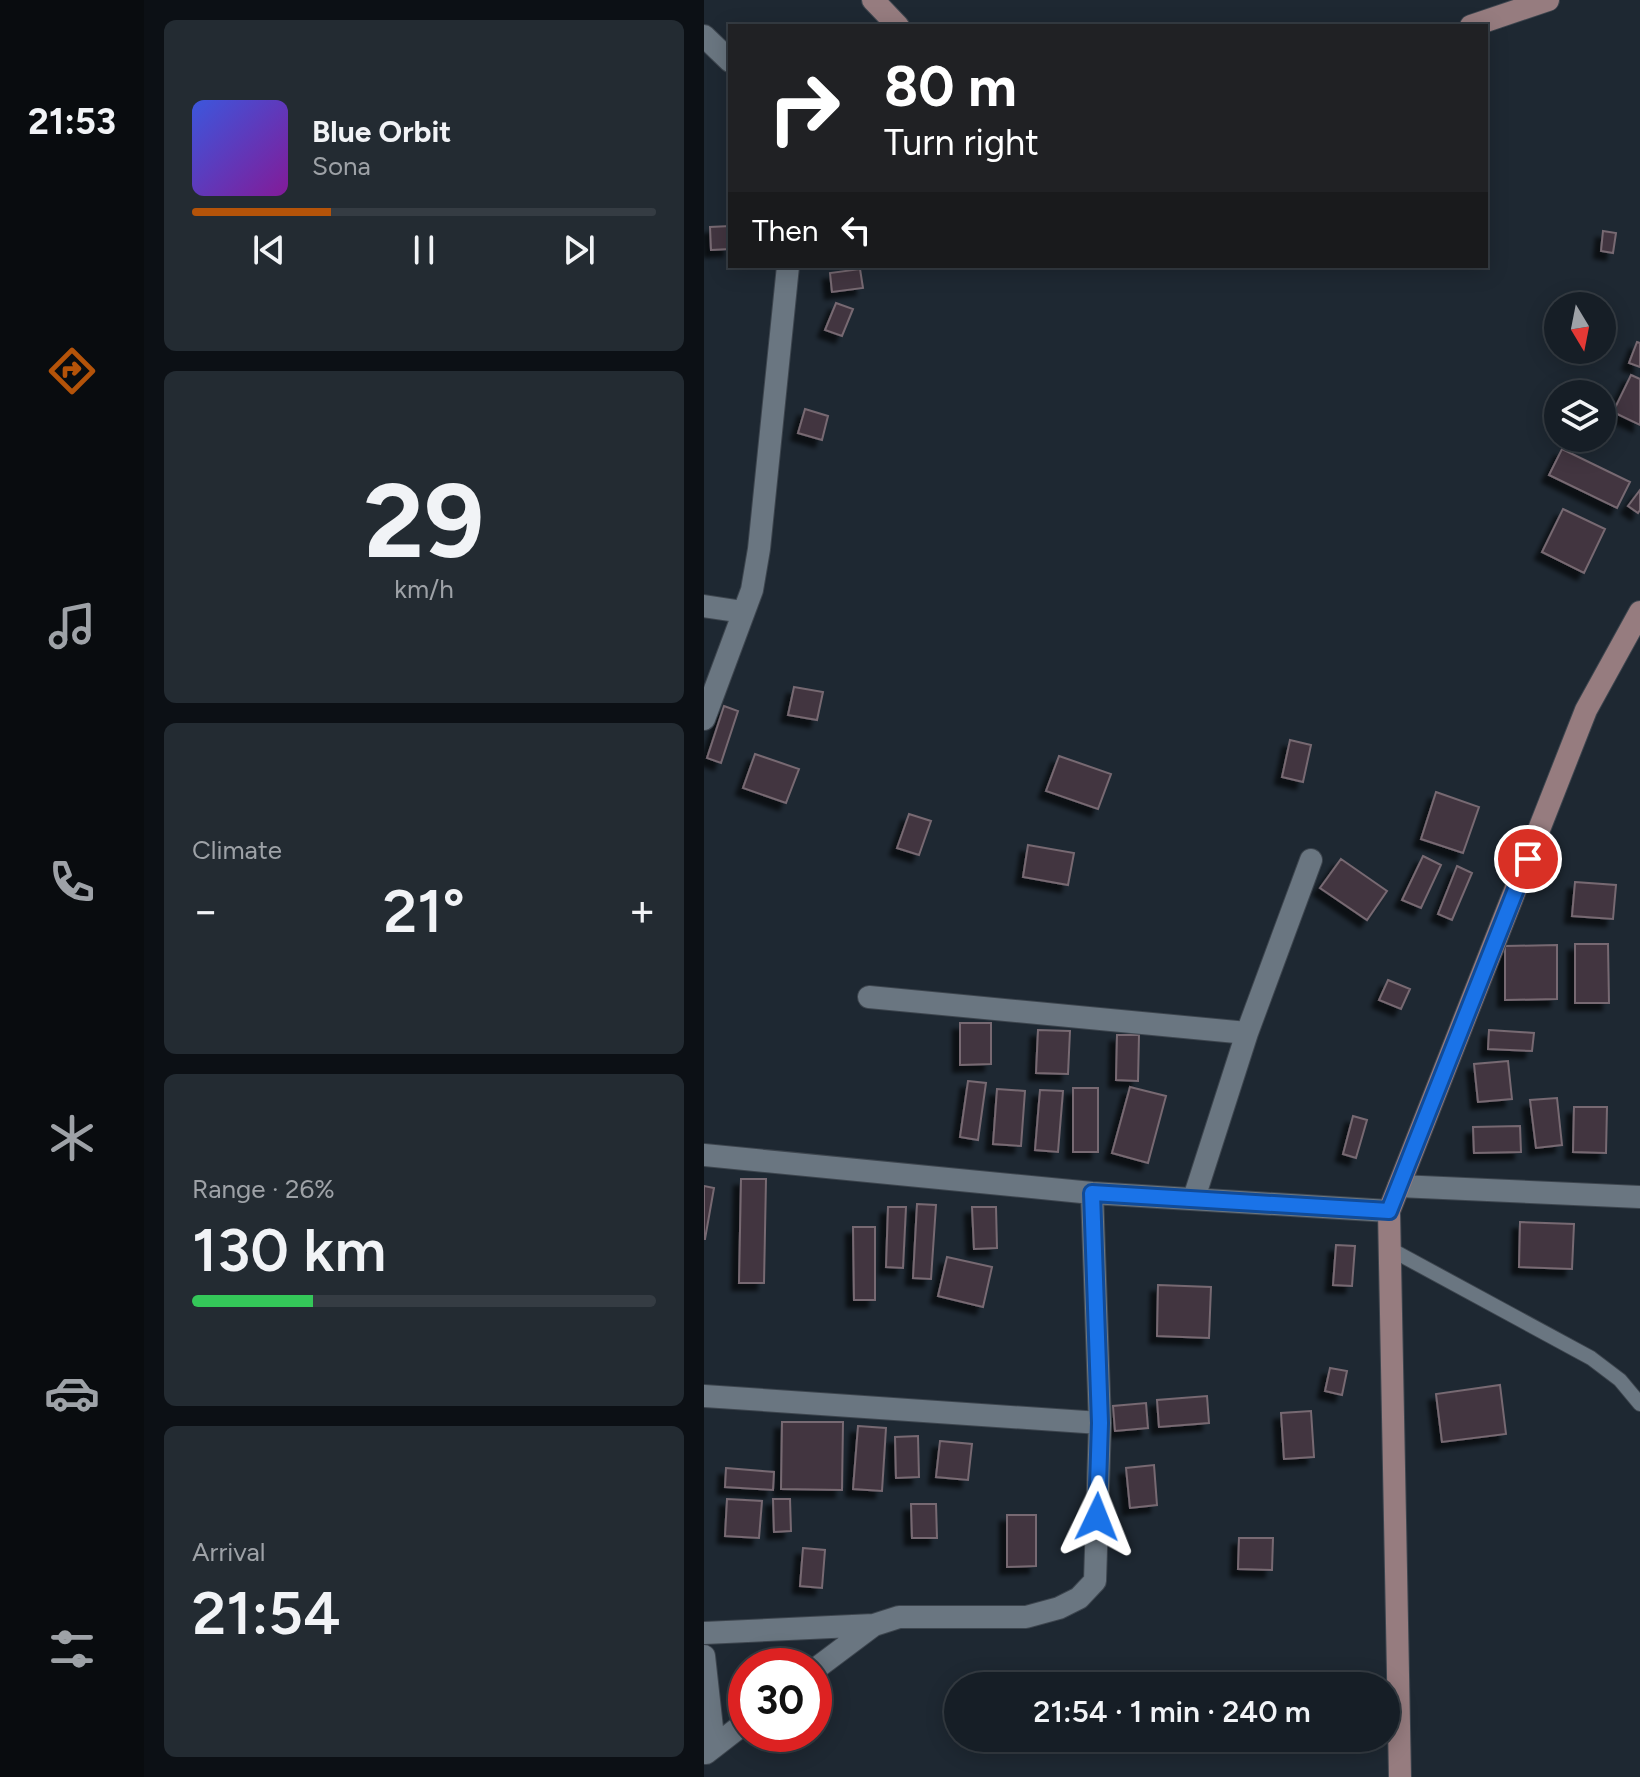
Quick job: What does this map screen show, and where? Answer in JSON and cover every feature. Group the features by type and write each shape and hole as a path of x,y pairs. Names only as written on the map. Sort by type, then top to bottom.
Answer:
{"main road":[{"path":"873,0 896,24"},
{"path":"1477,24 1548,0"},
{"path":"1400,1777 1389,1211 1586,710 1640,612"}],"street":[{"path":"704,36 728,59"},
{"path":"704,719 752,590 759,549 788,268"},
{"path":"704,606 743,612"},
{"path":"1194,1198 1247,1033 1311,860"},
{"path":"869,997 1247,1033"},
{"path":"704,1155 1092,1193 1389,1211"},
{"path":"1399,1186 1640,1197"},
{"path":"704,1633 874,1625 899,1617 1026,1617 1059,1608 1079,1598 1095,1581 1100,1423 1092,1193"},
{"path":"704,1396 1100,1423"},
{"path":"832,1656 874,1625"},
{"path":"704,1656 709,1750"},
{"path":"709,1750 728,1736"}],"lane":[{"path":"1390,1249 1591,1358 1620,1380 1640,1404"}],"building":[{"path":"728,226 728,249 711,250 710,227"},
{"path":"1603,231 1616,233 1613,253 1601,251"},
{"path":"860,269 863,288 832,292 830,273"},
{"path":"836,303 853,309 842,336 825,330"},
{"path":"1637,342 1640,343 1640,367 1629,363"},
{"path":"1631,375 1640,379 1640,425 1616,413 1616,406"},
{"path":"805,409 828,416 822,440 798,433"},
{"path":"1560,452 1568,452 1630,482 1617,508 1549,475"},
{"path":"1640,490 1640,510 1638,513 1628,506"},
{"path":"1563,509 1605,529 1584,573 1542,552"},
{"path":"794,687 823,692 817,720 788,715"},
{"path":"724,706 738,711 721,763 707,758"},
{"path":"1290,740 1311,745 1303,782 1282,777"},
{"path":"755,754 799,769 786,803 743,788"},
{"path":"1059,756 1111,774 1098,809 1046,791"},
{"path":"1436,792 1479,807 1463,853 1421,839"},
{"path":"909,814 931,821 919,855 897,848"},
{"path":"1028,845 1074,853 1068,885 1023,877"},
{"path":"1423,856 1441,865 1421,908 1402,900"},
{"path":"1341,859 1387,891 1367,920 1320,888"},
{"path":"1457,866 1472,873 1452,920 1438,914"},
{"path":"1575,882 1616,885 1613,919 1572,916"},
{"path":"1575,944 1608,944 1609,1003 1575,1003"},
{"path":"1557,945 1557,999 1505,1000 1505,946"},
{"path":"1388,980 1410,989 1401,1009 1379,1000"},
{"path":"960,1023 991,1023 991,1064 960,1065"},
{"path":"1038,1030 1070,1031 1068,1074 1036,1073"},
{"path":"1489,1030 1534,1033 1532,1051 1488,1049"},
{"path":"1117,1035 1139,1035 1138,1081 1116,1080"},
{"path":"1508,1061 1512,1099 1478,1102 1474,1064"},
{"path":"968,1081 986,1083 978,1140 960,1137"},
{"path":"1130,1087 1166,1096 1148,1163 1112,1153"},
{"path":"1073,1088 1098,1088 1098,1152 1073,1152"},
{"path":"997,1089 1025,1091 1021,1146 993,1144"},
{"path":"1040,1090 1063,1091 1058,1152 1035,1150"},
{"path":"1557,1098 1562,1145 1536,1148 1530,1100"},
{"path":"1574,1107 1607,1107 1606,1153 1573,1152"},
{"path":"1353,1116 1367,1120 1356,1158 1343,1154"},
{"path":"1520,1126 1521,1152 1474,1153 1473,1127"},
{"path":"741,1179 766,1179 764,1283 739,1283"},
{"path":"704,1186 714,1188 705,1239 704,1239"},
{"path":"917,1204 936,1205 931,1279 913,1278"},
{"path":"888,1207 906,1207 903,1268 886,1267"},
{"path":"972,1207 996,1207 997,1248 974,1249"},
{"path":"1520,1222 1574,1224 1572,1269 1519,1267"},
{"path":"853,1227 875,1227 875,1300 854,1300"},
{"path":"1336,1245 1355,1246 1352,1286 1333,1285"},
{"path":"947,1257 992,1267 983,1307 938,1296"},
{"path":"1158,1285 1211,1287 1209,1338 1157,1336"},
{"path":"1330,1368 1347,1371 1342,1395 1325,1391"},
{"path":"1500,1385 1506,1434 1442,1442 1436,1394"},
{"path":"1207,1396 1209,1423 1159,1427 1157,1400"},
{"path":"1146,1403 1148,1428 1115,1431 1113,1406"},
{"path":"1311,1411 1314,1457 1284,1459 1281,1413"},
{"path":"782,1422 843,1422 842,1490 781,1489"},
{"path":"858,1426 886,1428 882,1491 853,1489"},
{"path":"918,1436 919,1477 896,1478 895,1437"},
{"path":"940,1441 972,1444 968,1480 936,1477"},
{"path":"1154,1465 1157,1505 1130,1508 1126,1468"},
{"path":"726,1468 774,1472 773,1490 725,1487"},
{"path":"727,1499 762,1501 759,1538 725,1536"},
{"path":"773,1499 790,1499 791,1531 774,1532"},
{"path":"911,1504 936,1504 937,1538 912,1538"},
{"path":"1007,1515 1036,1515 1036,1566 1007,1567"},
{"path":"1239,1538 1273,1538 1272,1570 1238,1569"},
{"path":"803,1548 825,1550 822,1588 800,1586"}],"route":[{"path":"1097,1517 1100,1423 1092,1193 1389,1211 1528,859"}]}
